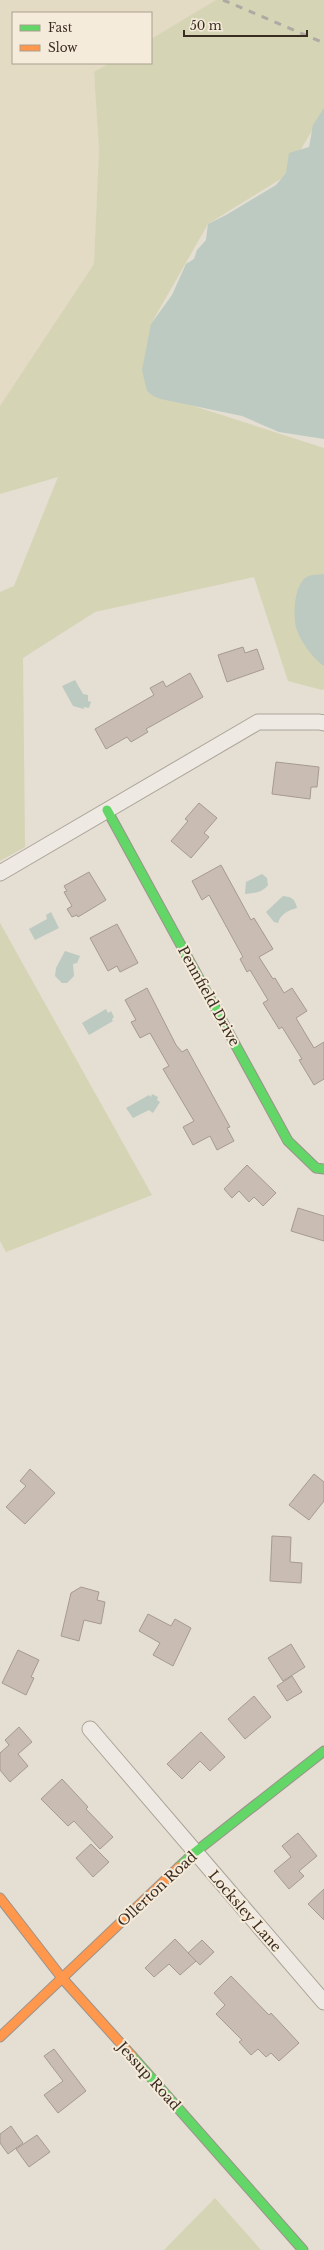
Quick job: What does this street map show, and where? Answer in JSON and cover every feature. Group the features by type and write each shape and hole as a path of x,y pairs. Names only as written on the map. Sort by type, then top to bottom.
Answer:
{"street":[{"path":"0,873 258,722 319,722 324,724"},
{"name":"Pennfield Drive","path":"107,810 288,1141 316,1168 324,1169"},
{"name":"Locksley Lane","path":"90,1729 194,1853 324,2002"},
{"name":"Ollerton Road","path":"0,2037 194,1853 324,1751"},
{"name":"Jessup Road","path":"0,1898 62,1978 303,2250"}],"shaded area":[{"path":"0,0 216,0 152,38 152,12 12,12 12,64 108,64 94,73 99,150 94,264 0,406"},
{"path":"324,108 324,439 279,432 242,416 153,396 147,391 142,370 151,324 172,295 186,264 194,259 197,250 206,240 208,224 276,185 286,173 289,153 309,147 313,125"},
{"path":"324,574 324,666 311,654 300,637 295,621 295,606 300,584 304,579 312,575"},
{"path":"75,680 83,694 88,695 88,701 91,702 89,708 84,707 84,709 73,706 62,686"},
{"path":"262,874 267,878 268,885 266,888 255,893 245,894 246,882"},
{"path":"283,896 293,899 297,908 285,913 278,923 274,922 266,912"},
{"path":"51,912 59,928 35,940 29,929 47,919 46,915"},
{"path":"65,951 80,956 77,963 73,964 74,976 67,983 62,983 55,976 56,968"},
{"path":"106,1009 108,1013 111,1011 114,1017 112,1019 113,1021 89,1035 82,1023"},
{"path":"152,1094 158,1097 157,1100 160,1102 153,1113 149,1110 133,1118 126,1108 149,1095 151,1097"}],"green space":[{"path":"216,0 324,0 324,111 284,177 208,224 151,324 147,391 324,448 324,689 322,690 288,681 254,577 95,612 23,658 25,847 0,861 0,592 14,586 58,477 0,494 0,406 94,264 99,150 94,72 108,64 152,64 152,38"},
{"path":"0,923 152,1195 6,1252 0,1241"},
{"path":"215,2198 261,2250 164,2250"}],"building":[{"path":"243,647 245,653 257,649 264,669 227,682 218,655"},
{"path":"190,673 203,697 146,729 148,732 131,742 127,737 106,749 95,729 154,695 150,688 163,681 166,687"},
{"path":"276,762 319,767 317,787 311,787 310,799 272,794"},
{"path":"199,803 217,818 204,833 209,837 191,858 171,841 188,821 185,819"},
{"path":"221,865 251,920 254,918 273,949 259,957 284,993 292,988 307,1011 296,1018 314,1048 324,1042 324,1079 314,1085 299,1060 302,1059 282,1027 279,1029 263,1003 268,1000 250,970 247,972 240,959 243,957 209,895 202,900 192,881"},
{"path":"89,872 106,900 78,917 77,915 72,917 67,909 72,906 64,892 67,891 64,886"},
{"path":"117,924 138,963 120,972 117,966 108,971 90,938"},
{"path":"147,988 176,1045 182,1052 187,1049 230,1127 227,1128 234,1141 217,1150 210,1136 193,1145 183,1127 194,1121 163,1069 169,1066 150,1033 140,1038 131,1022 136,1020 125,1000"},
{"path":"247,1165 276,1193 263,1206 254,1197 249,1202 239,1191 232,1198 224,1189"},
{"path":"298,1208 324,1216 324,1241 291,1231"},
{"path":"30,1469 55,1493 25,1524 6,1507 26,1486 20,1481"},
{"path":"314,1474 324,1482 324,1501 309,1520 289,1505"},
{"path":"272,1536 291,1537 290,1562 302,1563 301,1583 270,1581"},
{"path":"81,1587 99,1592 97,1600 105,1602 101,1624 84,1620 79,1641 61,1636 71,1593"},
{"path":"148,1614 171,1626 175,1619 191,1628 173,1666 153,1655 160,1643 139,1631"},
{"path":"291,1644 305,1667 283,1681 268,1658"},
{"path":"18,1650 39,1660 31,1677 34,1678 26,1695 2,1683"},
{"path":"292,1676 302,1692 287,1701 277,1686"},
{"path":"254,1696 271,1717 245,1739 228,1719"},
{"path":"19,1727 32,1742 18,1754 28,1766 10,1782 0,1770 0,1753 9,1745 5,1740"},
{"path":"201,1732 225,1757 210,1771 200,1761 182,1779 167,1764"},
{"path":"62,1779 88,1807 86,1809 113,1837 100,1849 74,1821 68,1826 41,1799"},
{"path":"298,1833 317,1856 299,1871 304,1876 289,1889 274,1871 291,1857 282,1846"},
{"path":"91,1844 109,1862 93,1877 76,1858"},
{"path":"324,1889 324,1920 308,1904"},
{"path":"175,1939 196,1961 180,1975 169,1964 154,1977 145,1968"},
{"path":"202,1940 214,1952 200,1965 188,1953"},
{"path":"231,1976 269,2015 271,2013 299,2043 279,2061 271,2053 266,2057 258,2049 251,2055 239,2042 242,2040 216,2014 225,2005 214,1993"},
{"path":"54,2049 86,2091 58,2113 44,2095 63,2081 44,2056"},
{"path":"11,2126 23,2143 8,2154 0,2143 0,2134"},
{"path":"37,2135 50,2152 29,2167 16,2149"}],"railway":[{"path":"223,0 324,43"}],"traffic: fast":[{"path":"107,810 288,1141 316,1168 324,1169"},
{"path":"179,1867 194,1853 324,1751"},
{"path":"132,2056 303,2250"}],"traffic: slow":[{"path":"0,2037 179,1867"},
{"path":"0,1898 62,1978 132,2056"}]}
